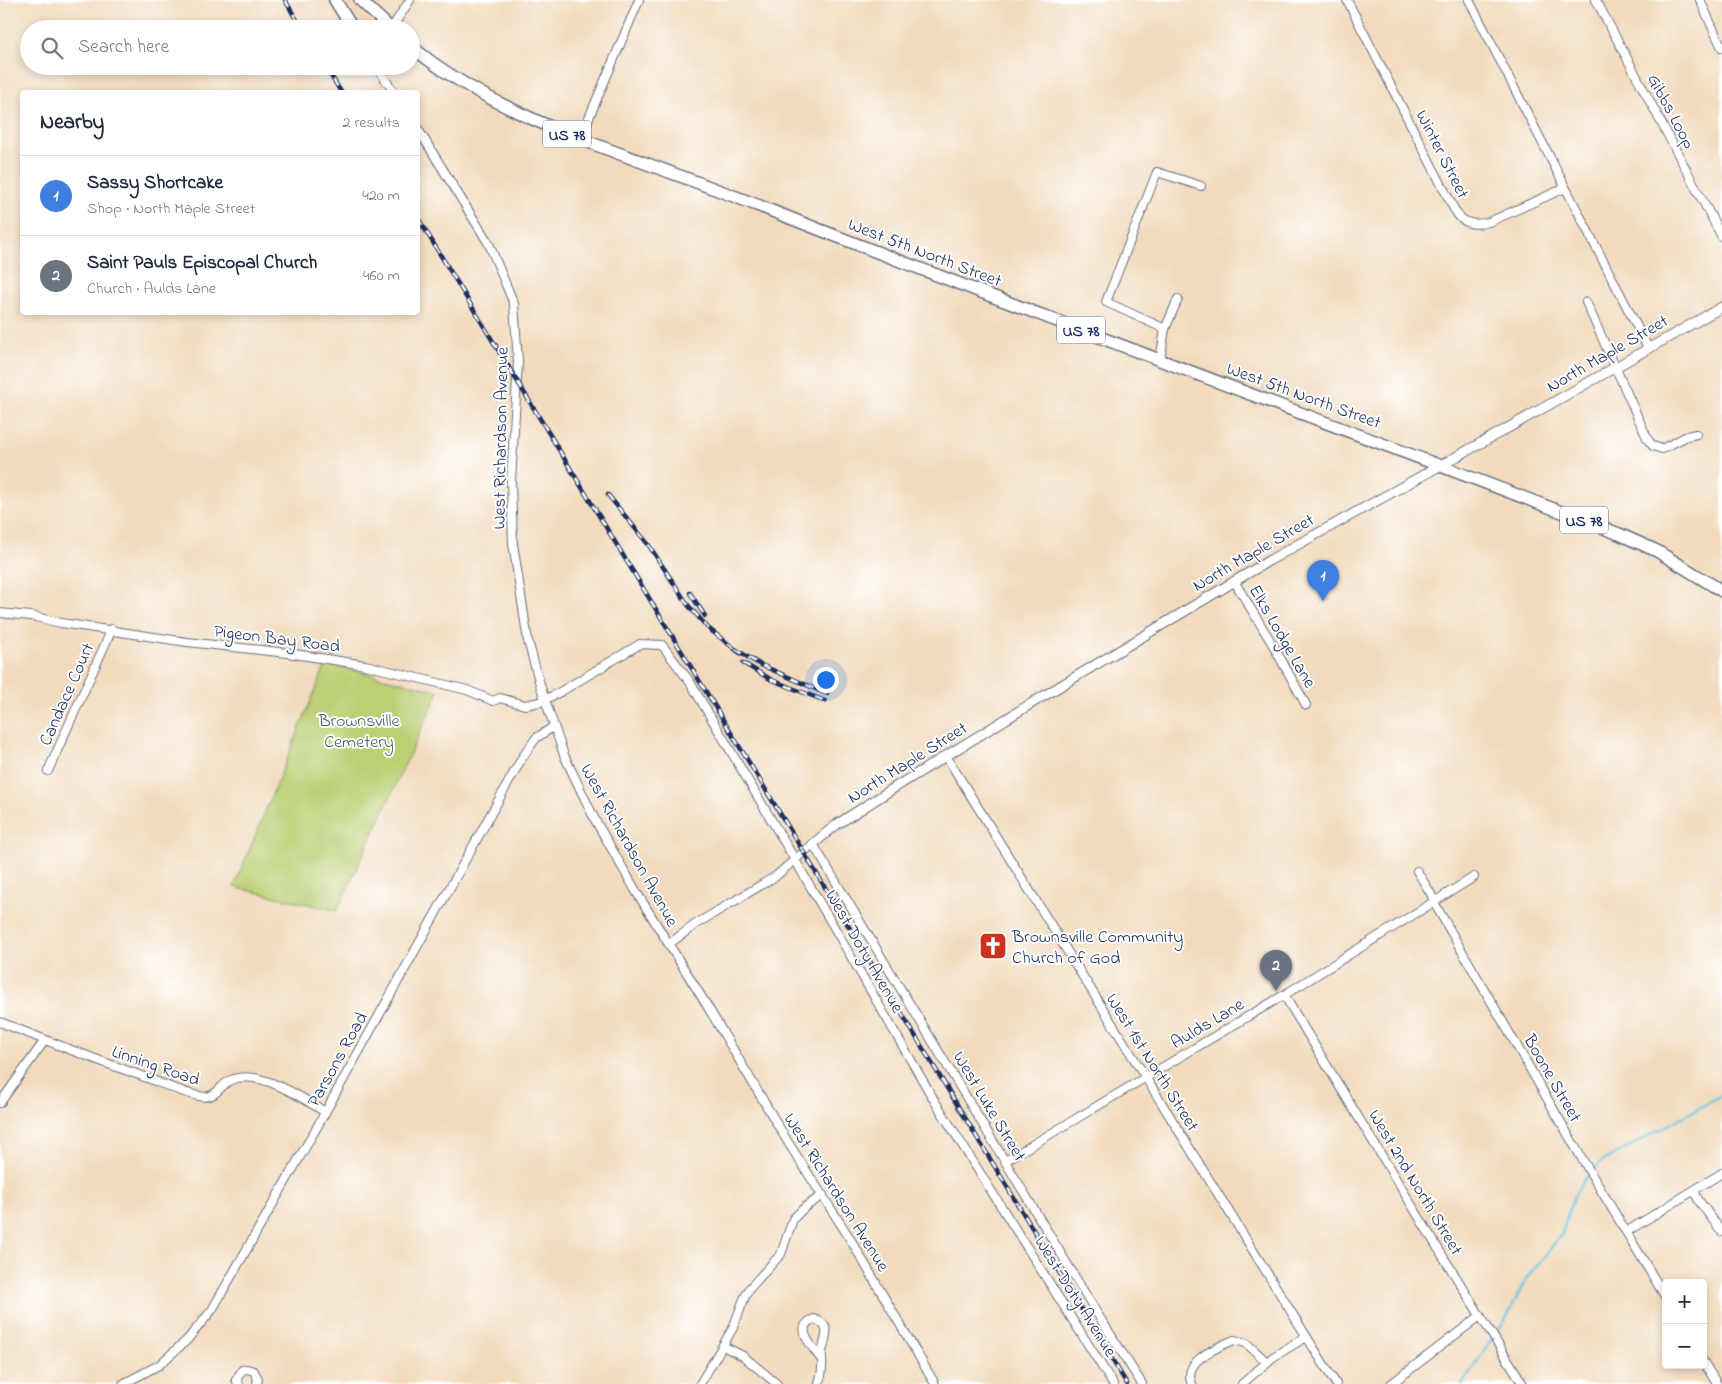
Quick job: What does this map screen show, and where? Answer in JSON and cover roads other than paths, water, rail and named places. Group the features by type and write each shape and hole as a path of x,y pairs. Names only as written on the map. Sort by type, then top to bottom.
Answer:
{"main road":[{"path":"335,0 347,20"},
{"path":"360,0 381,20"},
{"name":"West 5th North Street","path":"420,55 492,99 553,129 724,192 1160,361 1440,464"},
{"name":"US 78","path":"1440,464 1619,534 1691,570 1722,591"}],"street":[{"path":"397,20 410,0"},
{"path":"580,139 639,0"},
{"name":"Winter Street","path":"1349,0 1458,216 1465,222 1480,224 1489,222 1565,188"},
{"path":"1469,0 1648,348"},
{"name":"Gibbs Loop","path":"1596,0 1722,236"},
{"path":"1700,0 1722,48"},
{"path":"387,75 393,90"},
{"name":"West Richardson Avenue","path":"420,132 488,244 514,304 518,362 512,481 513,544 528,640 544,700 564,755 594,818 637,892 789,1144 823,1195 935,1384"},
{"path":"1165,328 1106,302 1157,172 1201,186"},
{"path":"1160,361 1165,328 1178,299"},
{"path":"1586,302 1648,440 1653,446 1662,449 1686,436 1696,434"},
{"name":"North Maple Street","path":"813,844 843,820 1234,582 1440,464 1499,433 1722,307"},
{"name":"Elks Lodge Lane","path":"1234,582 1273,644 1306,705"},
{"name":"Pigeon Bay Road","path":"0,613 31,616 187,642 288,653 365,665 467,690 493,701 500,698 525,705 544,700"},
{"name":"Candace Court","path":"48,771 112,630"},
{"name":"West Doty Avenue","path":"544,700 640,644 662,645 690,682 796,860 934,1100 1113,1384"},
{"name":"Parsons Road","path":"123,1384 159,1365 187,1340 212,1310 325,1112 522,758 536,738 554,727"},
{"name":"West 1st North Street","path":"946,756 1336,1384"},
{"path":"669,944 696,924 776,876 796,860 799,854 813,844"},
{"name":"West Luke Street","path":"813,844 1095,1310 1142,1384"},
{"name":"Boone Street","path":"1417,871 1588,1168 1662,1291"},
{"name":"Aulds Lane","path":"1005,1161 1284,995 1474,877"},
{"name":"West 2nd North Street","path":"1284,995 1523,1384"},
{"name":"Linning Road","path":"0,1022 177,1090 202,1097 219,1091 231,1080 246,1077 265,1079 325,1112"},
{"path":"0,1103 45,1040"},
{"path":"1626,1232 1722,1173"},
{"path":"1694,1191 1699,1201 1722,1232"},
{"path":"700,1384 733,1328 749,1289 781,1254 793,1219 805,1207 823,1195"},
{"path":"1391,1384 1480,1316"},
{"path":"819,1384 822,1367 822,1360 822,1353 827,1330 820,1321 814,1319 806,1324 805,1336 822,1360"},
{"path":"1242,1384 1267,1362 1306,1336"},
{"path":"1192,1384 1190,1378 1191,1368 1201,1358 1234,1340 1246,1343 1267,1362"},
{"path":"723,1346 743,1356 777,1384"},
{"path":"1707,1368 1717,1384"},
{"path":"239,1384 236,1380 238,1376 242,1370 247,1369 254,1371 258,1379 257,1384"}],"waterway":[{"path":"1495,1335 1506,1319 1526,1279 1562,1234 1572,1200 1584,1180 1601,1162 1722,1095"},
{"path":"1462,1384 1492,1339"}],"railway":[{"path":"285,0 297,20"},
{"path":"331,75 340,90"},
{"path":"420,221 1127,1384"},
{"path":"608,495 648,544 688,605 708,628 740,653"},
{"path":"690,593 705,616"},
{"path":"735,649 759,664 827,694"},
{"path":"743,663 772,680 825,701"}],"place":[{"name":"Sassy Shortcake","path":"1323,601"},
{"name":"Brownsville Community Church of God","path":"993,946"},
{"name":"Saint Pauls Episcopal Church","path":"1276,991"}],"park label":[{"name":"Brownsville Cemetery","path":"359,730"}]}
